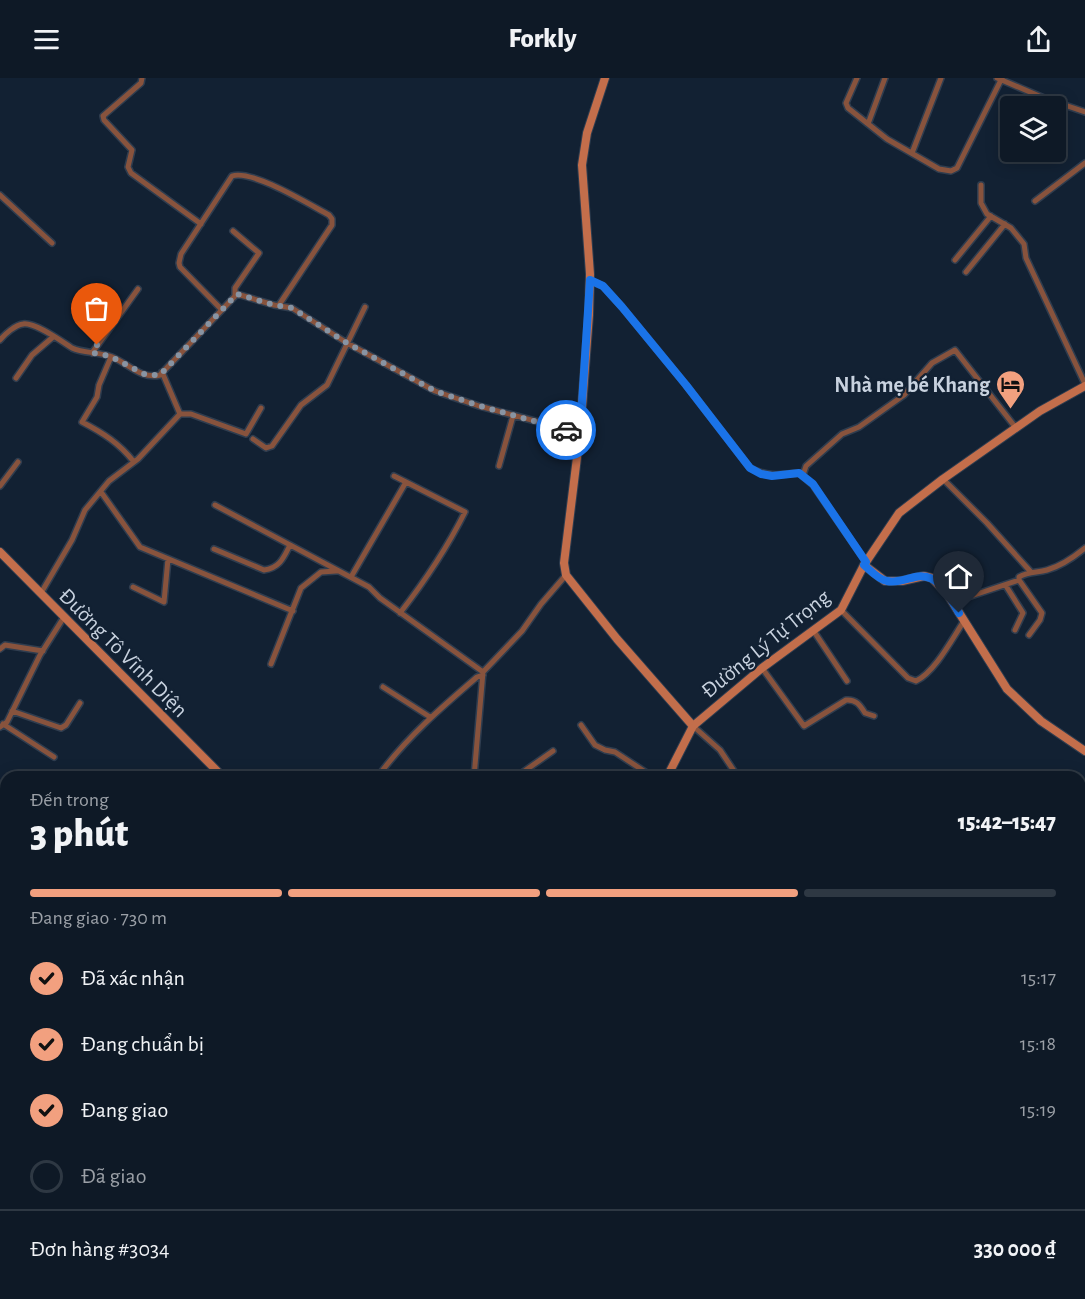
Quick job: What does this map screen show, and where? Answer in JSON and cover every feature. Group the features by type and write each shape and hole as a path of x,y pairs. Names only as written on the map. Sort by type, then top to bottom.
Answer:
{"street":[{"path":"142,78 141,83 104,116 104,120 132,150 128,167 131,173 201,224"},
{"path":"605,78 587,133 582,165 590,280 580,434 564,563 566,575 617,639 693,726 720,750 734,771"},
{"path":"857,78 847,106 887,139 945,171 957,168 1000,79 1040,96"},
{"path":"868,124 885,78"},
{"path":"912,153 941,78"},
{"path":"1066,106 1085,112"},
{"path":"1035,201 1085,163"},
{"path":"222,309 180,267 179,262 232,176 238,174 272,184 329,215 333,221 279,305"},
{"path":"981,185 981,202 987,214 1011,228 1024,244 1026,258 1085,385"},
{"path":"0,195 52,243"},
{"path":"955,260 990,216"},
{"path":"966,272 1005,224"},
{"path":"233,231 259,253 235,288 235,296"},
{"path":"590,280 603,286 622,307 750,468 761,474 772,476 799,473 813,484 865,564 885,581 902,581 924,576 932,578 953,602 1007,689 1041,721 1085,751"},
{"path":"93,353 138,289"},
{"path":"1,335 23,324 37,327 75,349 111,357 146,375 155,376 162,372 237,294 244,295 292,308 347,343 435,391 580,434"},
{"path":"253,439 266,448 274,444 301,405 327,385 365,307"},
{"path":"15,378 32,355 53,337"},
{"path":"803,476 806,466 842,434 859,427 904,395 932,363 955,350 1016,428"},
{"path":"111,357 99,385 97,397 82,422 110,437 134,462"},
{"path":"162,372 180,414"},
{"name":"Đường Lý Tự Trọng","path":"670,771 693,726 762,668 841,610 865,564 899,513 1040,411 1085,385"},
{"path":"41,593 72,540 86,510 109,481 134,462 180,414 191,414 246,434 261,408"},
{"path":"499,466 513,416"},
{"path":"0,486 18,462"},
{"path":"394,476 465,512 451,541 400,613"},
{"path":"943,479 987,523 1030,572"},
{"path":"351,578 406,482"},
{"path":"100,492 136,544 293,611"},
{"path":"215,505 369,587 400,613 483,673"},
{"path":"214,549 264,570 272,569 281,563 290,545"},
{"path":"953,602 1006,586 1030,572 1053,567 1085,548"},
{"name":"Đường Tô Vĩnh Diện","path":"0,552 217,771"},
{"path":"133,587 164,602 168,559"},
{"path":"271,664 301,588 321,572 337,571"},
{"path":"382,771 430,717 483,673 522,631 566,575"},
{"path":"1019,580 1042,613 1040,620 1029,634"},
{"path":"1006,586 1023,613 1015,630"},
{"path":"841,610 908,678 916,681 923,678 935,664 964,621"},
{"path":"54,757 2,725 7,722 43,651 64,617"},
{"path":"813,630 847,681"},
{"path":"0,649 5,645 43,651"},
{"path":"762,668 804,726 846,700 852,700 860,705 865,713 874,716"},
{"path":"475,771 483,673"},
{"path":"382,687 430,717"},
{"path":"12,711 61,728 66,725 80,703"},
{"path":"581,725 595,745 615,752 644,771"},
{"path":"525,771 553,751"}],"way so far":[{"path":"97,345 93,353 110,356 146,375 160,375 237,294 244,295 274,305 292,308 347,343 435,391 504,414 566,430"}],"place":[{"name":"Nhà mẹ bé Khang","path":"1011,410"}],"route":[{"path":"566,430 580,434 590,280 603,286 622,307 750,468 761,474 772,476 799,473 813,484 866,562 864,565 885,581 902,581 924,576 932,578 948,595 959,613"}]}
